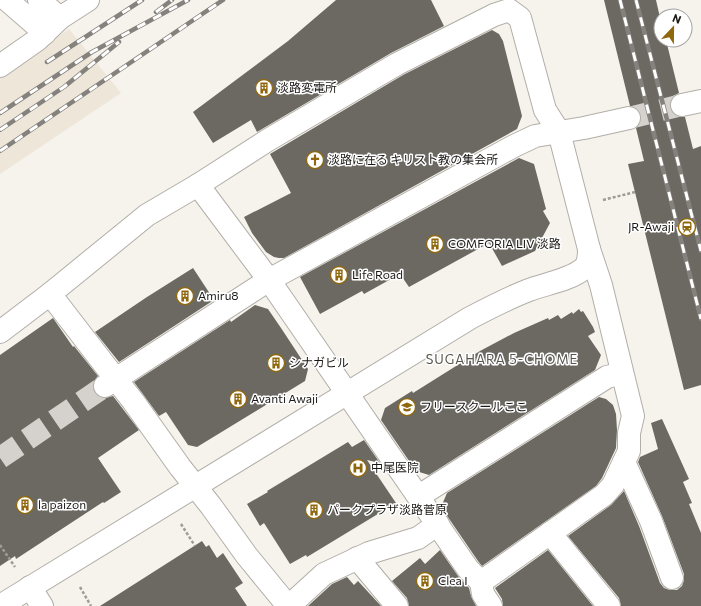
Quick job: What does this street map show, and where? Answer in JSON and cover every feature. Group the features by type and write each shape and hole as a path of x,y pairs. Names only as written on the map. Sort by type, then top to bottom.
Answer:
{"street":[{"path":"7,0 53,25"},
{"path":"39,0 53,25"},
{"path":"0,66 88,0"},
{"path":"0,332 50,294 147,215 198,185 268,140 398,64 494,15 509,10 520,18 544,110 559,132 589,249 601,285 633,416 629,433 629,451 613,485 604,495 481,582"},
{"path":"110,382 269,280 514,146 535,136 584,128 629,118"},
{"path":"198,185 269,280 468,569 481,582 483,594 492,606"},
{"path":"0,606 486,310 509,298 562,279 584,268 587,263 589,249"},
{"path":"50,294 110,382 133,401 180,467 247,556 288,606 324,574 369,553 418,538 438,524"},
{"path":"419,496 607,377 622,373"},
{"path":"624,462 651,521 672,578"},
{"path":"550,533 610,606"},
{"path":"357,558 397,606"},
{"path":"30,587 42,606"}],"path":[{"path":"603,200 635,192"},
{"path":"181,524 195,546"},
{"path":"0,545 15,567"},
{"path":"80,587 91,606"}],"shaded area":[{"path":"69,29 121,93 0,174 0,76"}],"building":[{"name":"淡路変電所","path":"336,0 431,0 444,26 391,53 257,132 251,120 213,143 193,112 288,41"},
{"path":"604,0 656,0 658,8 653,8 653,48 668,48 679,93 673,96 670,101 670,108 672,113 678,117 685,117 693,149 701,146 701,385 684,390 628,164 644,161 636,128 641,122 641,116 638,109 630,106"},
{"path":"492,30 499,34 503,41 522,116 517,129 284,258 274,257 266,252 252,233 244,217 291,193 270,154 403,75"},
{"path":"519,158 534,164 546,209 543,211 550,223 535,251 502,266 489,243 409,287 400,274 364,294 362,291 320,314 300,277"},
{"path":"193,268 214,300 119,362 95,332"},
{"path":"255,305 268,309 308,369 305,381 197,447 188,445 166,412 159,416 134,382 230,320 231,322"},
{"path":"579,309 581,312 583,311 595,332 588,336 601,355 595,370 429,475 416,471 381,420 385,408 412,391 413,393 480,351 514,333 548,318 549,320 558,315 561,319 572,312 573,314"},
{"path":"53,318 73,347 74,346 98,376 94,381 93,386 95,393 100,397 105,398 113,396 139,430 98,458 121,492 104,503 103,502 16,559 15,556 0,566 0,355"},
{"path":"599,397 606,399 613,405 616,414 617,430 616,448 602,478 596,486 482,566 441,507 447,493"},
{"path":"662,419 689,479 683,482 692,503 689,504 701,533 701,606 621,606 619,598 568,536 611,505 624,491 639,526 660,583 664,588 670,590 677,590 682,586 684,574 662,516 638,462 640,457 658,449 651,423"},
{"path":"364,440 380,463 367,460 396,503 307,557 306,555 290,564 264,523 260,526 247,504 348,442 352,447"},
{"path":"202,541 206,547 209,545 217,558 223,553 243,583 235,588 247,606 100,606"},
{"name":"Clea I","path":"440,550 458,576 469,588 476,606 409,606 407,598 392,581 420,558 425,564"},
{"path":"548,550 593,606 503,606 502,599 495,588"},
{"path":"347,577 354,585 358,581 381,606 308,606 332,584"}],"tunnel":[{"path":"629,118 682,105"},
{"path":"0,458 105,386"}],"railway":[{"path":"47,62 142,0"},
{"path":"156,12 172,0"},
{"path":"0,113 92,52 188,0"},
{"path":"0,151 223,0"},
{"path":"620,0 701,319"},
{"path":"636,0 701,251"},
{"path":"0,130 64,87 119,42"}],"place":[{"name":"淡路変電所","path":"264,88"},
{"name":"淡路に在る キリスト教の集会所","path":"315,160"},
{"name":"JR-Awaji","path":"687,227"},
{"name":"COMFORIA LIV 淡路","path":"435,244"},
{"name":"Life Road","path":"339,275"},
{"name":"Amiru8","path":"185,296"},
{"name":"シナガビル","path":"276,363"},
{"name":"Avanti Awaji","path":"238,399"},
{"name":"フリースクールここ","path":"407,407"},
{"name":"中尾医院","path":"358,468"},
{"name":"la paizon","path":"25,505"},
{"name":"パークプラザ淡路菅原","path":"314,510"},
{"name":"Clea I","path":"425,581"}],"district":[{"name":"SUGAHARA 5-CHOME","path":"502,359"}]}
